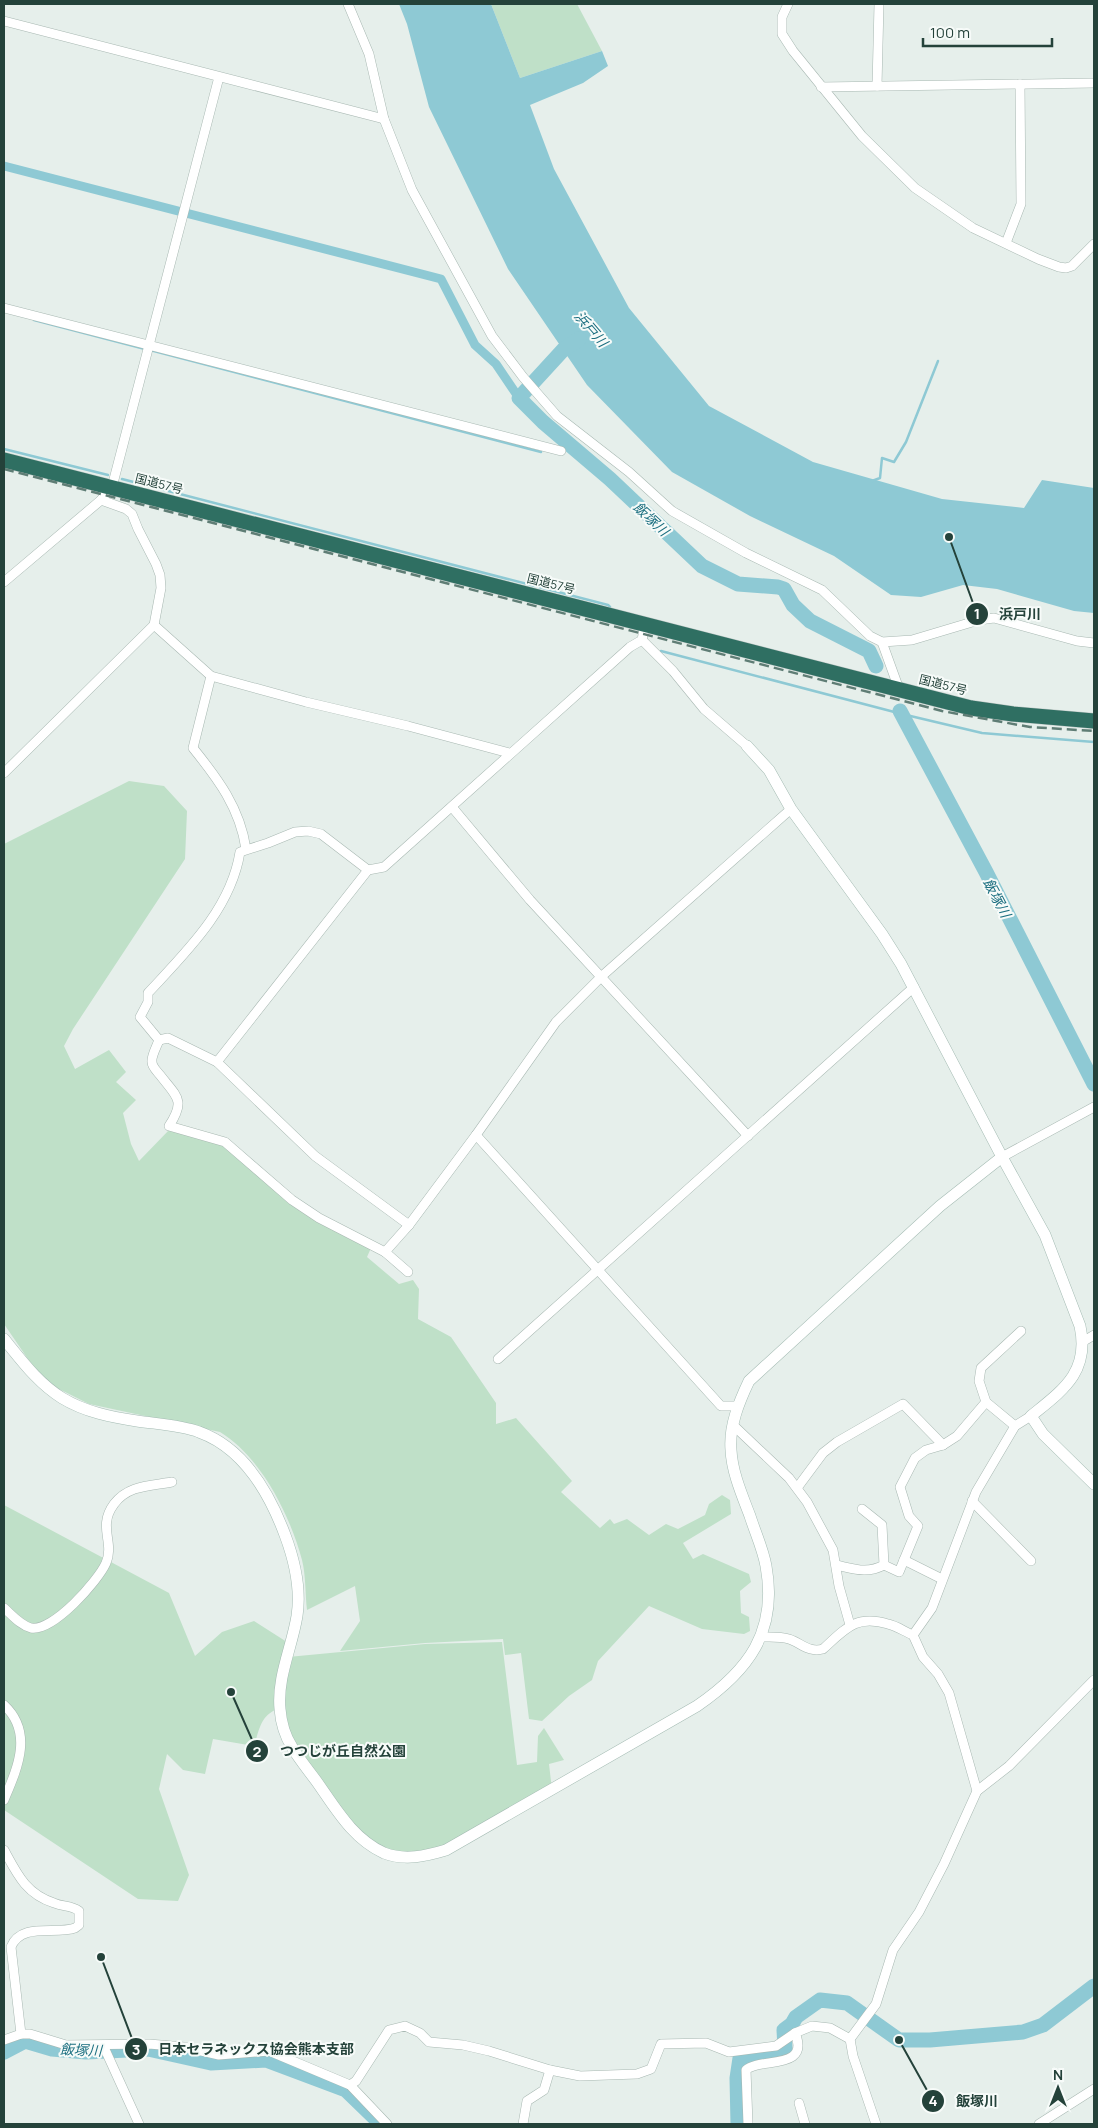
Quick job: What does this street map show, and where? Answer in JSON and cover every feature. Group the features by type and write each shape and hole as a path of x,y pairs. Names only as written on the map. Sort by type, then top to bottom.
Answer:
{"highway":[{"name":"国道57号","path":"4,460 971,708 1012,714 1094,721"}],"street":[{"path":"348,4 369,54 384,118 412,190 492,336 523,377 557,416 629,472 672,511 746,553 822,590 870,636 882,642 912,640 979,620 994,618 1077,642 1094,643"},
{"path":"788,4 782,17 782,34 820,87 862,136 915,188 973,228 1038,259 1066,268 1072,266 1094,244"},
{"path":"877,86 879,4"},
{"path":"4,21 384,118"},
{"path":"4,582 101,500 112,487 219,77"},
{"path":"820,87 1094,83"},
{"path":"1006,243 1021,204 1020,84"},
{"path":"4,308 561,452"},
{"path":"4,773 154,625 161,588 160,575 156,564 132,514 126,509 101,500"},
{"path":"217,1062 368,870 384,867 630,647 642,640 645,624"},
{"path":"154,625 211,676 509,754"},
{"path":"642,640 673,671 704,709 747,746 769,770 791,809 882,934 914,987 1002,1157 1045,1235 1080,1326 1089,1338 1078,1371 1058,1394 1031,1416 1015,1426 972,1501 961,1535 932,1608 914,1635"},
{"path":"882,642 899,690"},
{"path":"211,676 193,748 230,799 243,828 246,849"},
{"path":"452,807 530,900 748,1136"},
{"path":"385,1252 409,1224 476,1135 556,1022 602,976 791,809"},
{"path":"159,1040 140,1016 148,1002 148,993 221,907 233,881 240,852 295,832 308,831 320,834 368,870"},
{"path":"498,1359 914,987"},
{"path":"159,1040 168,1038 217,1062 315,1156 409,1224"},
{"path":"159,1040 151,1060 153,1067 174,1094 179,1104 179,1111 169,1126 225,1142 292,1200 319,1218 385,1252 408,1272"},
{"path":"4,1340 40,1383 63,1399 92,1412 112,1417 198,1431 223,1443 235,1452 258,1479 285,1535 296,1572 297,1615 281,1681 280,1708 283,1726 291,1746 343,1819 368,1844 386,1853 415,1858 446,1850 697,1706 718,1692 739,1671 751,1656 760,1637 770,1594 766,1565 733,1464 730,1449 737,1406 749,1381 940,1206 1002,1157 1094,1107"},
{"path":"476,1135 721,1406 737,1406"},
{"path":"1015,1426 986,1402 979,1381 981,1368 1021,1331"},
{"path":"836,1565 873,1570 884,1565 899,1572 918,1526 909,1516 900,1487 915,1458 926,1450 943,1445 957,1436 986,1402"},
{"path":"797,1488 823,1453 837,1442 903,1404 943,1445"},
{"path":"1031,1416 1043,1434 1094,1484"},
{"path":"733,1425 768,1457 797,1488 807,1502 833,1550 839,1586 850,1625"},
{"path":"4,1608 24,1625 33,1628 40,1627 60,1617 77,1602 106,1563 108,1553 105,1526 114,1504 129,1490 142,1486 172,1482"},
{"path":"972,1501 1032,1561"},
{"path":"862,1508 882,1525 884,1565"},
{"path":"904,1560 942,1579"},
{"path":"760,1637 780,1637 791,1640 810,1650 818,1650 823,1649 850,1625 871,1620 890,1624 914,1635 923,1657 938,1674 949,1693 977,1791"},
{"path":"876,2124 853,2056 850,2039 876,2004 893,1950 919,1912 977,1791 1009,1766 1094,1680"},
{"path":"4,1705 11,1714 19,1731 20,1758 18,1768 4,1800"},
{"path":"4,1850 31,1893 42,1899 74,1907 80,1911 79,1925 76,1928 24,1933 13,1941 10,1947 20,2034"},
{"path":"350,2085 356,2082 389,2030 406,2026 420,2033 429,2042 463,2045 550,2070 580,2076 637,2074 651,2069 661,2044 706,2043 729,2052 776,2046 795,2033 812,2026 830,2028 850,2039"},
{"path":"748,2124 746,2070 750,2066 776,2063 788,2059 796,2052 799,2043 795,2033"},
{"path":"4,2040 20,2034 30,2034 66,2045 149,2044 184,2047 219,2055 269,2051 350,2085 387,2124"},
{"path":"103,2045 139,2124"},
{"path":"523,2124 528,2101 544,2090 550,2070"},
{"path":"1040,2124 1094,2089"},
{"path":"798,2103 805,2124"}],"green space":[{"path":"491,4 577,4 602,51 520,78"},
{"path":"129,781 164,786 187,811 185,859 73,1029 64,1046 75,1069 109,1050 126,1072 116,1082 136,1100 123,1113 131,1144 139,1161 170,1129 224,1144 291,1203 371,1248 367,1257 399,1284 413,1280 419,1289 418,1319 451,1337 496,1403 496,1424 516,1418 572,1481 561,1492 600,1528 610,1519 614,1524 627,1519 649,1535 666,1524 678,1529 705,1515 709,1504 722,1495 730,1500 731,1514 683,1543 693,1559 703,1554 749,1574 751,1582 740,1591 741,1613 749,1617 750,1631 744,1634 702,1629 649,1606 598,1661 592,1680 569,1696 542,1721 529,1719 521,1653 505,1655 503,1639 425,1643 340,1651 360,1621 355,1586 307,1610 302,1560 282,1506 272,1488 248,1456 220,1432 89,1404 43,1381 4,1324 4,844"},
{"path":"4,1505 169,1593 195,1656 222,1632 254,1621 290,1644 288,1657 425,1644 502,1642 517,1765 537,1762 538,1736 544,1728 564,1760 549,1764 552,1790 446,1850 415,1857 368,1844 291,1746 279,1708 264,1719 254,1746 213,1739 205,1774 183,1770 167,1754 159,1789 189,1875 178,1901 138,1899 4,1810"}],"water":[{"path":"399,4 491,4 520,78 602,51 608,66 583,83 530,105 554,169 629,308 709,406 813,462 942,499 1024,508 1042,480 1094,488 1094,613 1074,611 997,589 963,585 921,597 891,595 834,556 750,516 672,472 587,385 508,269 429,107 407,24"}],"waterway":[{"path":"4,166 441,279 475,345 496,364 519,398"},
{"path":"34,320 145,349"},
{"name":"飯塚川","path":"579,339 563,350 519,398 543,422 610,479 702,566 738,584 784,589 793,605 810,621 869,651 876,666"},
{"path":"150,350 541,452"},
{"path":"872,481 880,478 882,458 894,462 906,442 938,361"},
{"path":"4,449 108,475"},
{"path":"122,479 610,607"},
{"path":"661,651 982,733 1094,742"},
{"name":"飯塚川","path":"900,711 986,872 1094,1084"},
{"name":"飯塚川","path":"738,2124 737,2078 740,2058 781,2052 785,2048 784,2030 792,2024 796,2017 820,2000 847,2003 899,2040 930,2040 1023,2032 1043,2025 1094,1986"},
{"name":"飯塚川","path":"4,2052 25,2041 52,2049 86,2052 148,2049 211,2063 266,2060 346,2090 381,2124"}],"railway":[{"path":"4,469 942,711 1030,727 1094,731"}],"place":[{"name":"浜戸川","path":"949,537"},
{"name":"つつじが丘自然公園","path":"231,1692"},
{"name":"日本セラネックス協会熊本支部","path":"101,1957"},
{"name":"飯塚川","path":"899,2040"}]}
